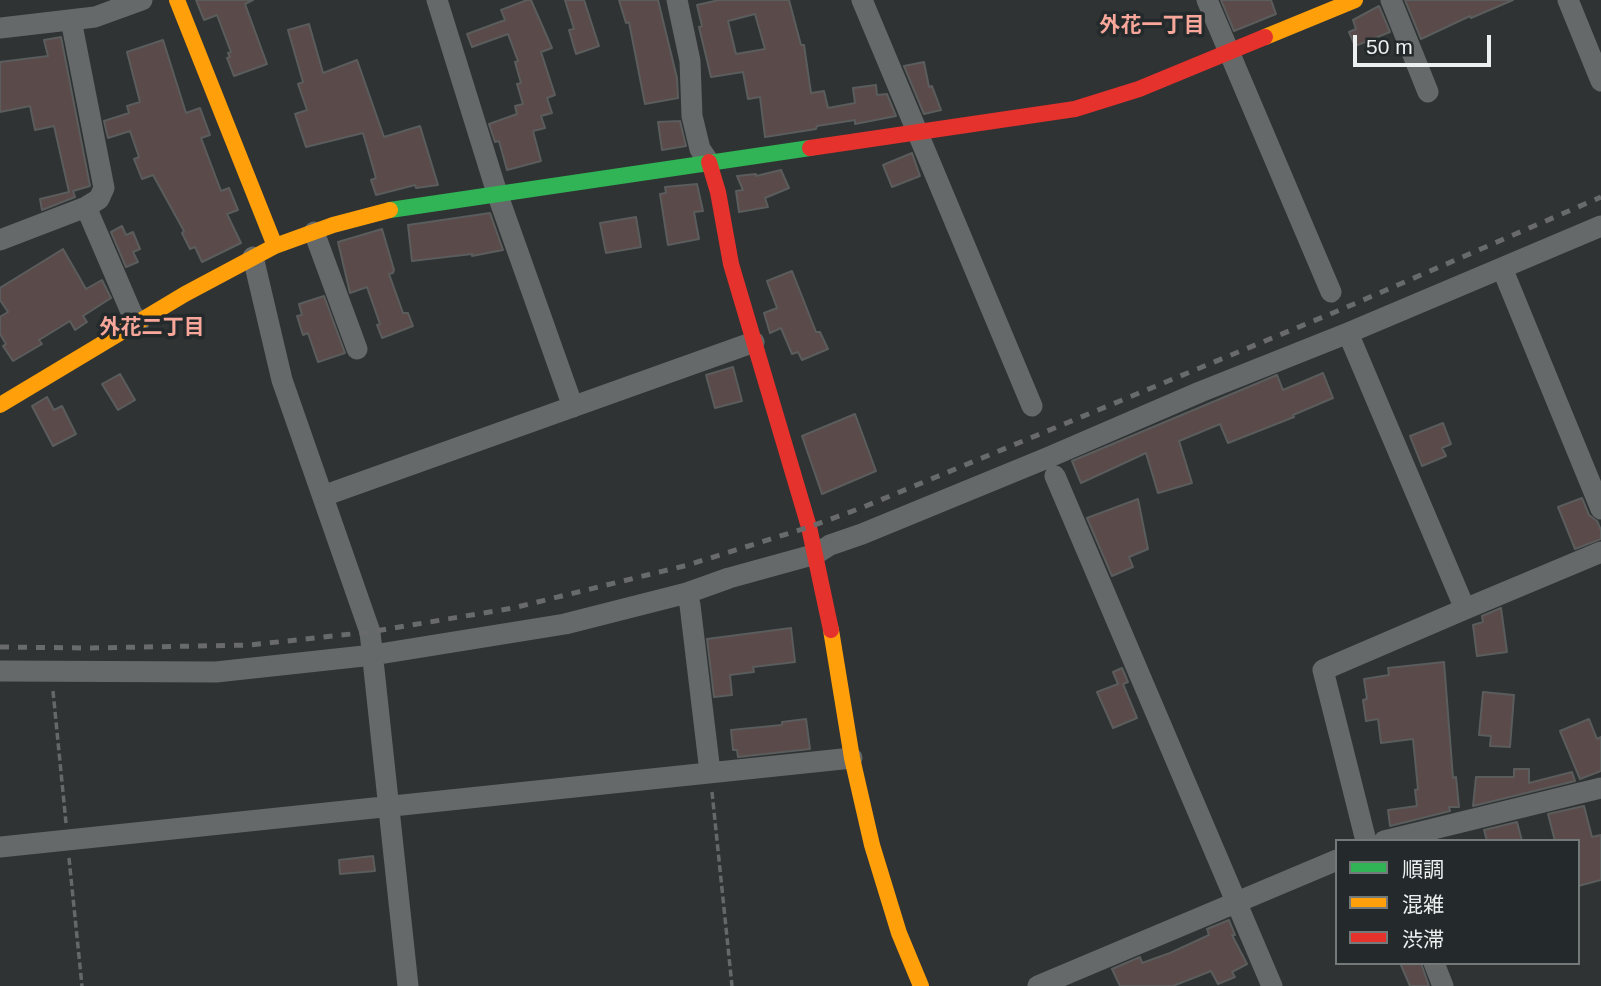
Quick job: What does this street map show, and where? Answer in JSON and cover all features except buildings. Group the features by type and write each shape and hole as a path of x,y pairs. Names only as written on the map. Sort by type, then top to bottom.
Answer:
{"street":[{"path":"0,28 95,17 142,0"},
{"path":"177,0 275,246"},
{"path":"437,0 496,193 573,407"},
{"path":"677,0 690,61 692,116 700,149 709,162 719,192 731,264 816,554 828,608 852,758 872,845 899,933 921,986"},
{"path":"862,0 1032,406"},
{"path":"1207,0 1331,292"},
{"path":"0,405 253,257 314,232 387,210 1074,108 1139,89 1355,0"},
{"path":"1391,0 1429,92"},
{"path":"1568,0 1601,81"},
{"path":"0,240 86,207 99,199 104,188 71,20"},
{"path":"86,207 132,314 139,322"},
{"path":"0,670 216,672 373,655 565,624 687,593 816,554 830,545 887,524 1601,226"},
{"path":"314,232 358,349"},
{"path":"253,257 282,380 370,632 408,986"},
{"path":"1502,268 1601,509"},
{"path":"1348,333 1465,610"},
{"path":"323,496 754,342"},
{"path":"1055,476 1272,986"},
{"path":"1365,839 1323,670 1600,556"},
{"path":"687,593 710,772"},
{"path":"0,847 852,758"},
{"path":"1392,839 1601,788"},
{"path":"1038,986 1335,861"},
{"path":"1435,965 1443,986"}],"path":[{"path":"710,772 732,986"}],"railway":[{"path":"0,647 250,645 370,632 513,608 688,565 861,508 1340,310 1601,197"}],"traffic: fast":[{"path":"390,210 810,148"}],"traffic: slow":[{"path":"177,0 275,246"},
{"path":"1265,37 1355,0"},
{"path":"0,405 185,294 275,246 333,225 390,210"},
{"path":"831,630 852,758 872,845 899,933 921,986"}],"traffic: jam":[{"path":"810,148 1075,109 1139,89 1265,37"},
{"path":"709,162 718,192 731,264 809,527 831,630"}],"district":[{"name":"外花一丁目","path":"1152,26"},
{"name":"外花二丁目","path":"152,328"}]}
